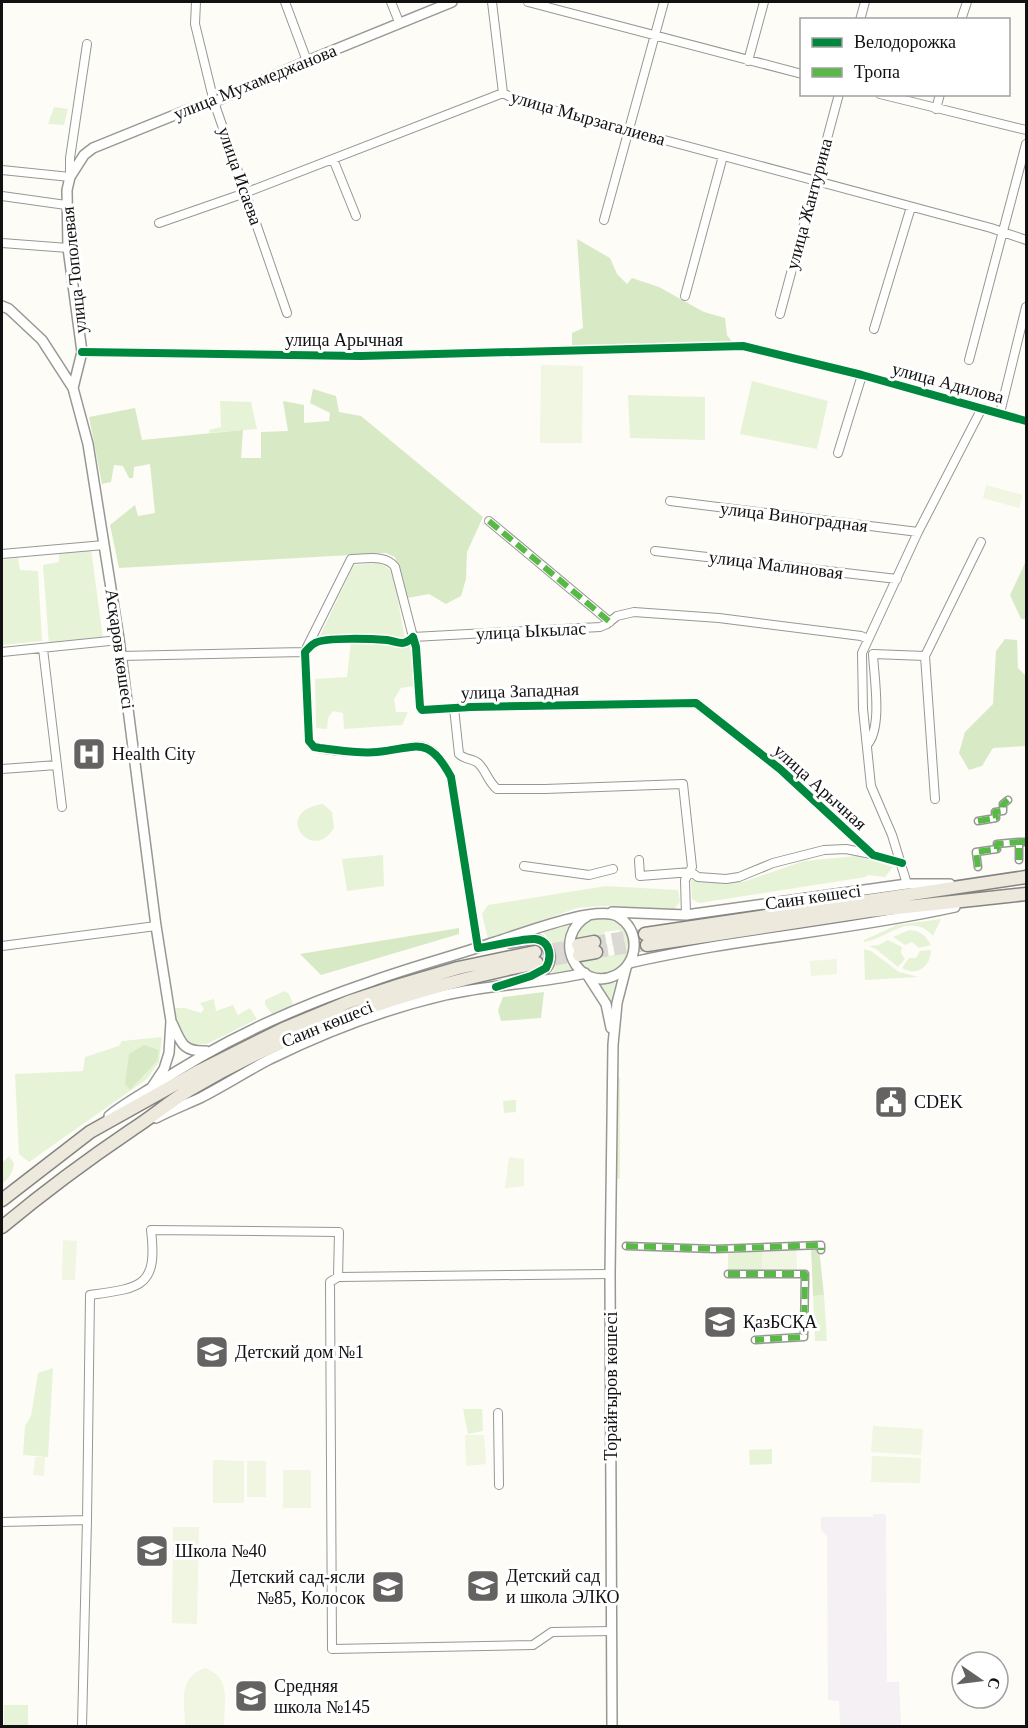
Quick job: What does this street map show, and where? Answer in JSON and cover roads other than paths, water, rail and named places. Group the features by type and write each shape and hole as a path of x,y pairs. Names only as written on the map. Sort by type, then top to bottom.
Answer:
{"main road":[{"name":"Саин көшесі","path":"973,884 1026,877"},
{"path":"973,884 909,896 830,906 646,940 869,911 990,899"},
{"name":"Саин көшесі","path":"990,899 1026,894"},
{"path":"579,950 595,947"},
{"name":"Саин көшесі","path":"2,1227 94,1155 135,1128 158,1109 203,1082 273,1046 328,1022 403,995 536,957 459,968 375,992 327,1010 249,1045 90,1132"},
{"path":"2,1200 90,1132"}],"street":[{"name":"улица Исаева","path":"196,2 195,24 214,102 287,313"},
{"path":"285,2 307,61"},
{"path":"391,2 399,22"},
{"name":"улица Мухамеджанова","path":"70,177 84,156 93,148 187,110 214,102 399,22 452,2"},
{"path":"492,2 503,93"},
{"path":"528,2 800,74"},
{"path":"562,11 565,2"},
{"path":"604,220 664,2"},
{"path":"748,61 764,2"},
{"path":"861,18 865,2"},
{"path":"962,18 967,2"},
{"name":"улица Тополевая","path":"73,388 82,352 68,248 66,205 70,158 80,104 87,44"},
{"name":"улица Мырзагалиева","path":"159,223 245,193 503,93 516,100 1026,240"},
{"name":"улица Жантурина","path":"780,314 838,96"},
{"path":"887,96 1026,130"},
{"path":"936,109 939,96"},
{"path":"969,360 1026,144"},
{"path":"685,296 723,156"},
{"path":"333,159 356,216"},
{"path":"2,170 70,177"},
{"path":"2,195 66,205"},
{"path":"874,329 911,207"},
{"path":"2,243 68,248"},
{"name":"Асқаров көшесі","path":"2,306 9,309 42,340 73,388 88,444 119,640 156,926 171,1021"},
{"path":"1000,413 1026,307"},
{"name":"улица Арычная","path":"82,352 361,356 742,346 862,375"},
{"path":"838,453 862,375"},
{"name":"улица Адилова","path":"862,375 1026,421"},
{"path":"907,884 902,863 871,786 861,661 868,639 918,532 982,408"},
{"name":"улица Виноградная","path":"670,501 918,532"},
{"path":"489,521 610,622"},
{"path":"935,799 925,656 981,542"},
{"path":"2,555 104,545"},
{"name":"улица Малиновая","path":"655,551 897,579"},
{"path":"413,637 392,562 386,559 351,559 305,652 309,741 314,747 375,752 414,745 428,749 441,758 451,777 478,948"},
{"name":"улица Ыкылас","path":"305,652 313,643 321,641 387,640 401,644 407,643 413,637 600,627 625,613 647,612 861,636 868,639"},
{"name":"улица Западная","path":"413,637 422,710 693,702"},
{"path":"2,652 119,640"},
{"path":"43,649 62,807"},
{"path":"121,656 305,652"},
{"path":"867,745 873,740 876,724 873,654 925,656"},
{"name":"улица Арычная","path":"693,702 780,769 873,855 902,863"},
{"path":"454,708 459,754 477,763 496,789 683,784 692,867 685,880 686,915"},
{"path":"2,770 57,765"},
{"path":"978,821 996,818 995,812 1003,811 1003,804 1008,800"},
{"path":"1019,842 1019,860"},
{"path":"978,867 976,852 997,849 997,844 1026,842"},
{"path":"639,860 640,876 691,872 698,877 726,879 738,877 773,863 824,850 846,849 873,855"},
{"path":"524,866 588,875 613,869"},
{"name":"Саин көшесі","path":"600,912 686,915 907,884 973,884"},
{"name":"Саин көшесі","path":"628,966 680,951 890,920 990,899"},
{"path":"90,1132 113,1113 179,1068 209,1051 306,1005 370,982 552,924 600,912 617,916 630,927 635,941 633,956 617,1004 613,1046"},
{"path":"589,915 575,927 569,946 574,962 586,974 606,1004 613,1046"},
{"path":"2,946 156,926"},
{"path":"478,948 536,939 541,940 550,951 549,962 541,972 496,987"},
{"path":"135,1128 201,1097 272,1058 383,1013 472,989 586,974 607,978 628,966"},
{"path":"171,1021 180,1042 185,1047 195,1052 209,1051"},
{"path":"152,1087 164,1069 169,1053 171,1021"},
{"name":"Торайғыров көшесі","path":"612,1726 610,1275 613,1046"},
{"path":"82,1726 90,1295 137,1286 147,1278 152,1267 151,1230 339,1232 338,1277"},
{"path":"626,1246 715,1249 821,1245 821,1250"},
{"path":"728,1274 805,1274 804,1338 755,1341"},
{"path":"610,1275 338,1277 330,1282 332,1648 533,1645 552,1632 612,1631"},
{"path":"498,1413 499,1485"},
{"path":"2,1522 87,1520"}],"tunnel":[{"path":"594,942 645,934"},
{"path":"535,952 578,945"},
{"path":"596,952 647,945"},
{"path":"537,963 579,955"}],"place":[{"name":"Health City","path":"89,754"},
{"name":"CDEK","path":"891,1102"},
{"name":"ҚазБСҚА","path":"720,1322"},
{"name":"Детский дом №1","path":"212,1352"},
{"name":"Школа №40","path":"152,1551"},
{"name":"Детский сад и школа ЭЛКО","path":"483,1586"},
{"name":"Детский сад-ясли №85, Колосок","path":"388,1587"},
{"name":"Средняя школа №145","path":"251,1696"}]}
